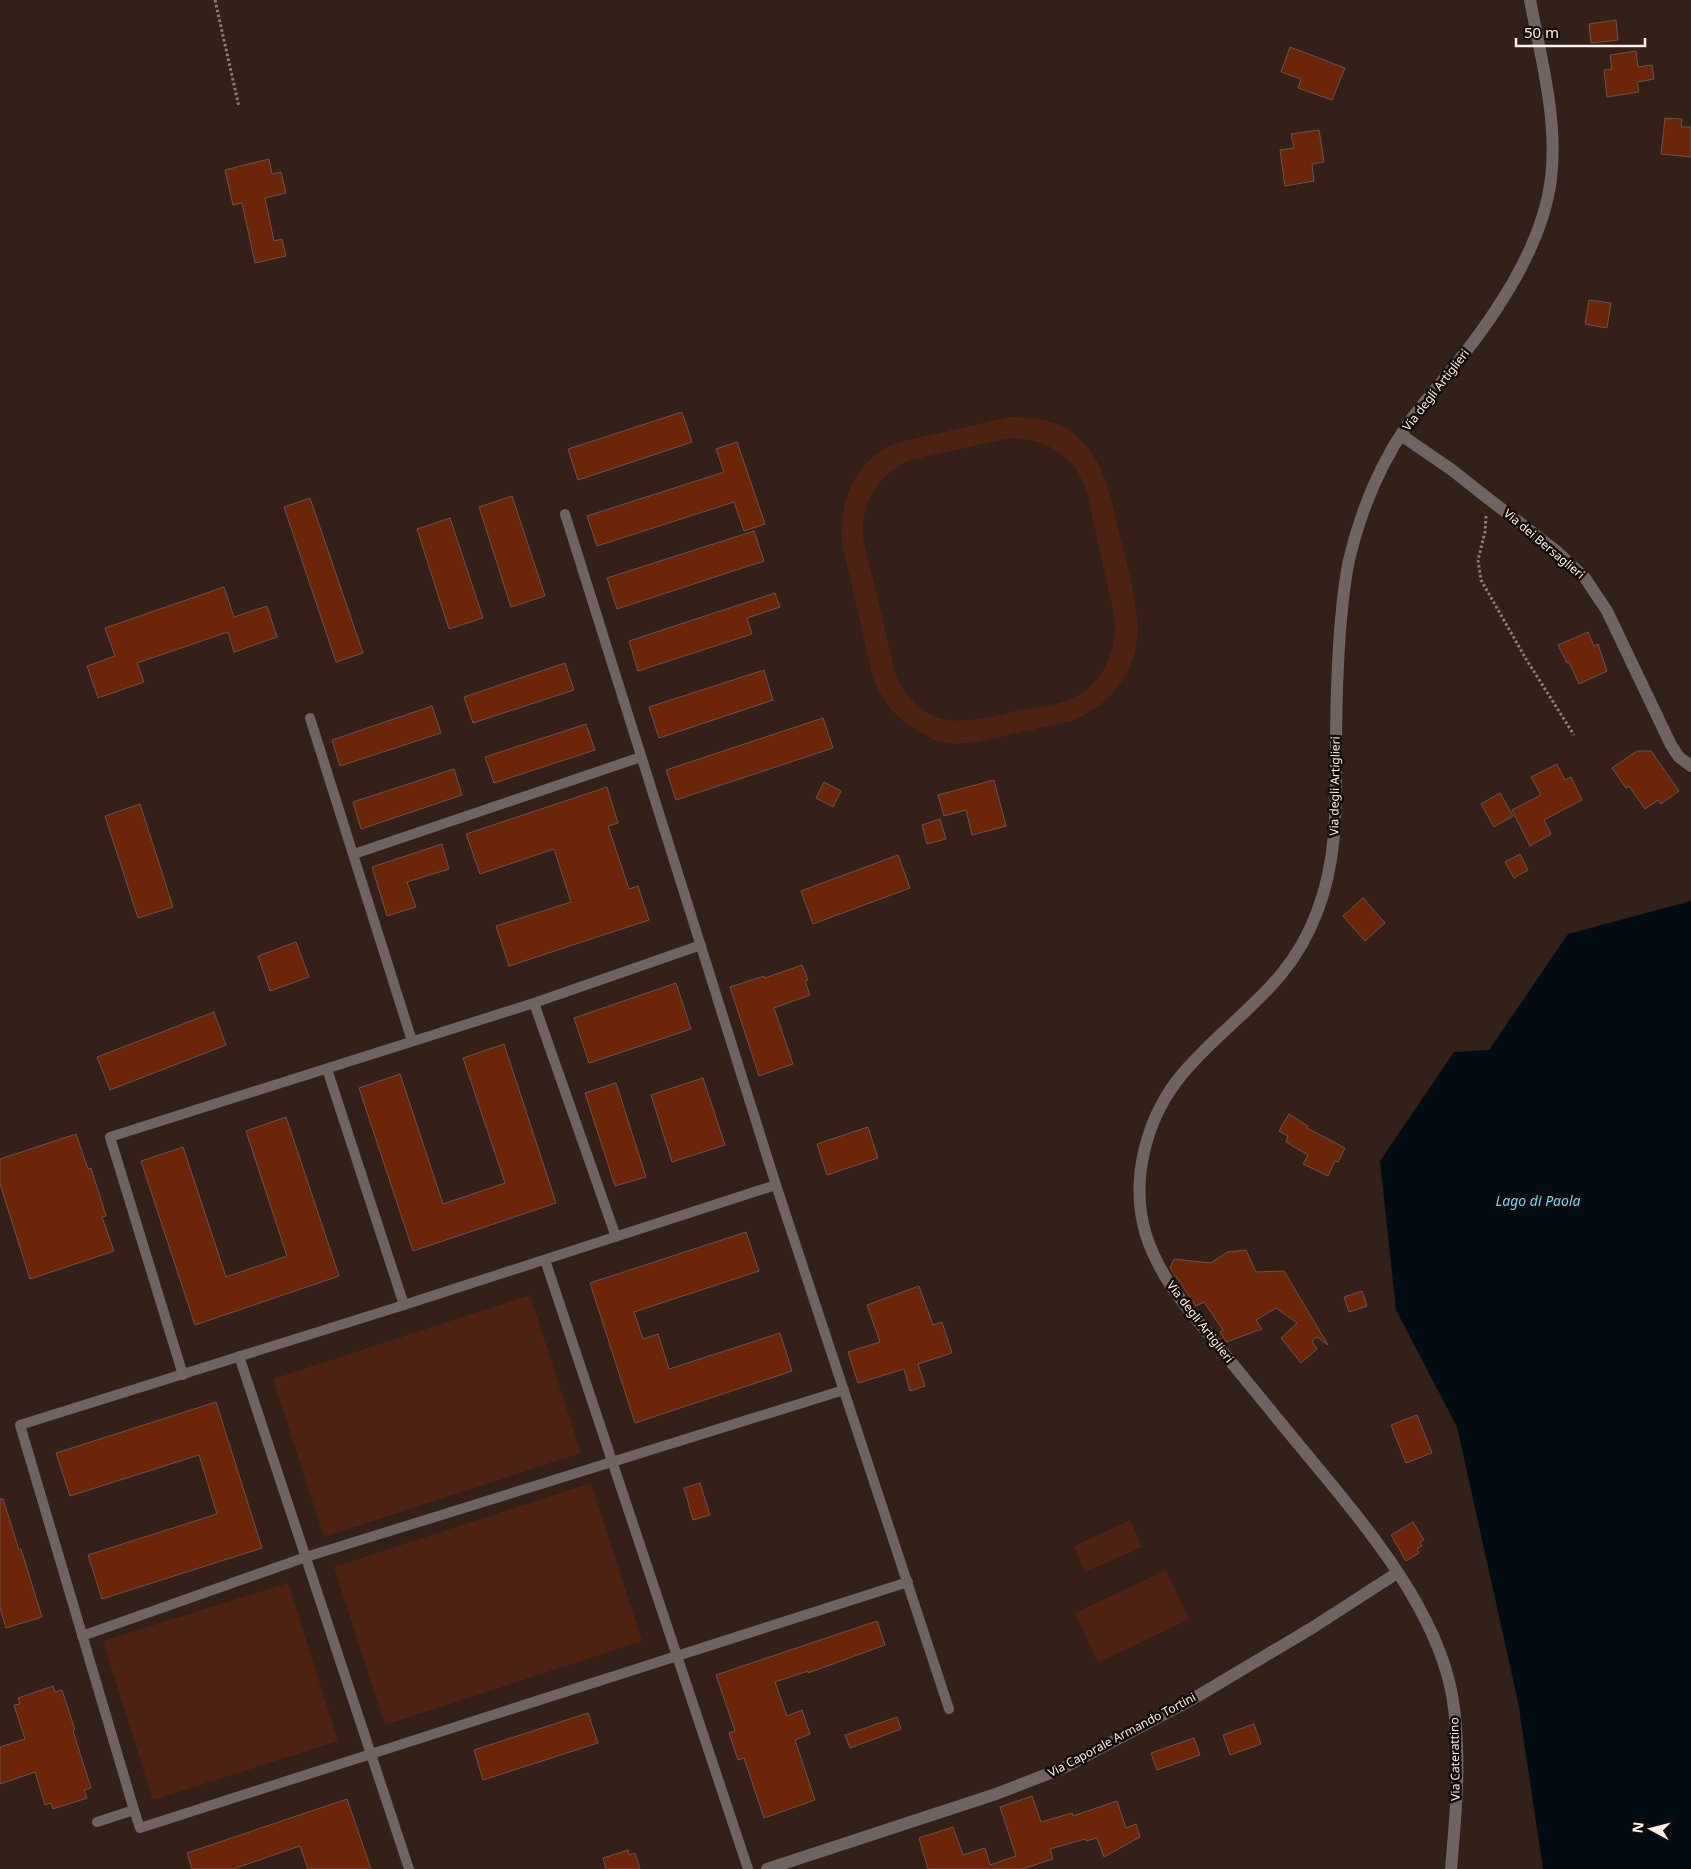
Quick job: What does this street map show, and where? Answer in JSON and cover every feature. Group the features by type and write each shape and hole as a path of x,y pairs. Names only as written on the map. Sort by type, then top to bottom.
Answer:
{"street":[{"name":"Via degli Artiglieri","path":"1397,1572 1345,1501 1176,1294 1158,1264 1145,1232 1140,1189 1141,1168 1147,1142 1157,1114 1168,1094 1191,1065 1256,1004 1280,977 1305,940 1322,898 1332,856 1336,821 1337,690 1345,584 1355,538 1370,495 1400,435 1484,327 1525,257 1543,214 1550,182 1553,155 1552,126 1530,0"},
{"name":"Via dei Bersaglieri","path":"1400,435 1452,470 1555,550 1591,586 1607,611 1672,745 1679,757 1691,766"},
{"name":"Via Caporale Armando Tortini","path":"767,1869 996,1794 1063,1768 1190,1700 1312,1628 1397,1572"},
{"name":"Via Caterattino","path":"1397,1572 1430,1629 1452,1694 1457,1733 1457,1761 1451,1869"}],"lane":[{"path":"564,514 776,1185 908,1582 948,1709"},
{"path":"310,718 412,1041"},
{"path":"354,854 641,757"},
{"path":"184,1375 110,1137 327,1069 701,946"},
{"path":"534,1002 616,1237"},
{"path":"327,1069 404,1306"},
{"path":"776,1185 404,1306 20,1425 134,1810 140,1828 908,1582"},
{"path":"545,1260 748,1869"},
{"path":"239,1356 409,1869"},
{"path":"82,1636 306,1557 844,1390"},
{"path":"97,1822 134,1810"}],"path":[{"path":"215,0 239,107"},
{"path":"1490,500 1478,560 1481,580 1526,659 1574,736"}],"shaded area":[{"path":"1009,417 1036,419 1054,423 1070,431 1087,446 1101,470 1110,495 1132,587 1137,618 1135,652 1130,667 1113,693 1101,704 1087,714 1071,721 977,742 955,744 934,740 908,725 891,710 873,678 842,543 842,527 847,497 860,471 882,450 896,443","holes":["1010,438 1023,439 1048,446 1058,452 1076,469 1082,480 1087,493 1115,619 1114,643 1100,675 1084,692 1066,701 980,719 948,720 933,716 920,708 907,695 896,676 863,538 863,525 868,502 880,482 898,466 910,460"]},
{"path":"530,1295 581,1453 324,1537 273,1379"},
{"path":"591,1483 642,1641 385,1725 334,1567"},
{"path":"1130,1520 1142,1547 1085,1572 1074,1546"},
{"path":"1166,1570 1189,1619 1098,1663 1075,1613"},
{"path":"288,1583 338,1741 153,1800 103,1641"}],"water":[{"name":"Lago di Paola","path":"1691,901 1691,1869 1543,1869 1518,1702 1457,1427 1396,1310 1380,1161 1454,1052 1489,1050 1568,934"}],"building":[{"path":"1616,20 1618,40 1591,43 1589,24"},
{"path":"1290,47 1345,68 1332,100 1298,88 1301,79 1281,72"},
{"path":"1636,51 1638,67 1652,65 1654,79 1637,82 1639,92 1607,97 1604,70 1612,69 1610,55"},
{"path":"1665,118 1682,119 1681,127 1691,127 1691,157 1661,154"},
{"path":"1319,130 1324,162 1312,164 1314,181 1285,186 1280,150 1294,148 1291,134"},
{"path":"269,159 272,174 281,172 286,193 265,198 274,241 282,239 286,256 255,263 242,203 233,205 225,170"},
{"path":"1589,300 1611,303 1607,328 1585,324"},
{"path":"682,412 692,442 578,480 568,449"},
{"path":"737,442 765,524 744,531 734,502 597,546 587,516 724,472 716,449"},
{"path":"512,496 545,596 511,607 479,507"},
{"path":"310,498 363,653 336,662 284,507"},
{"path":"450,518 483,618 449,629 417,529"},
{"path":"754,531 764,561 617,609 607,578"},
{"path":"224,587 234,617 267,606 277,637 234,652 228,632 137,663 144,682 98,698 87,666 115,656 105,628"},
{"path":"775,593 780,607 747,618 752,634 638,671 629,641"},
{"path":"1588,632 1594,646 1598,644 1607,671 1579,684 1569,662 1567,663 1558,645"},
{"path":"565,663 574,690 473,723 464,697"},
{"path":"764,670 773,700 659,738 649,707"},
{"path":"432,706 441,733 340,766 332,740"},
{"path":"823,718 833,748 676,800 666,770"},
{"path":"586,724 595,750 494,783 485,757"},
{"path":"1637,751 1651,751 1679,791 1661,804 1658,800 1645,809 1629,786 1626,788 1612,768"},
{"path":"1557,764 1565,780 1571,777 1582,800 1544,820 1551,834 1530,846 1512,810 1541,795 1531,777"},
{"path":"454,769 462,795 361,829 353,802"},
{"path":"994,780 1006,826 972,835 966,810 944,816 938,795"},
{"path":"824,782 841,791 833,807 816,798"},
{"path":"607,787 618,823 608,826 629,889 638,886 649,920 509,966 496,926 571,902 554,849 480,874 466,834"},
{"path":"1500,793 1513,816 1494,827 1481,804"},
{"path":"140,804 173,907 138,918 105,816"},
{"path":"940,819 946,839 927,844 922,825"},
{"path":"442,844 449,869 407,882 416,907 387,916 372,867"},
{"path":"1520,854 1528,870 1514,878 1505,862"},
{"path":"898,855 910,888 813,924 801,891"},
{"path":"1363,898 1385,923 1365,941 1343,916"},
{"path":"296,942 309,977 270,991 258,956"},
{"path":"802,965 808,980 805,981 810,995 774,1008 793,1064 759,1076 730,987 764,976 765,978"},
{"path":"676,983 691,1029 589,1063 574,1018"},
{"path":"214,1012 226,1045 110,1090 97,1057"},
{"path":"504,1044 556,1203 413,1251 359,1088 400,1074 443,1204 505,1183 463,1058"},
{"path":"703,1078 725,1145 672,1162 651,1095"},
{"path":"616,1083 646,1177 615,1186 585,1093"},
{"path":"1289,1114 1308,1126 1307,1128 1345,1148 1338,1162 1335,1161 1328,1176 1303,1164 1308,1155 1286,1142 1288,1136 1279,1131"},
{"path":"286,1117 339,1276 195,1325 141,1161 183,1147 226,1277 287,1256 246,1131"},
{"path":"868,1127 878,1158 827,1175 817,1144"},
{"path":"76,1134 88,1169 91,1168 106,1216 102,1217 114,1251 30,1279 0,1184 0,1159"},
{"path":"746,1232 759,1271 634,1312 643,1339 658,1334 669,1369 780,1333 792,1371 635,1423 590,1283"},
{"path":"1246,1250 1256,1272 1284,1271 1328,1345 1317,1337 1312,1341 1317,1349 1301,1363 1281,1338 1297,1323 1276,1308 1256,1320 1262,1329 1226,1342 1220,1332 1223,1330 1204,1302 1196,1306 1170,1268 1174,1259 1211,1263 1227,1252"},
{"path":"919,1286 933,1325 942,1322 952,1353 918,1364 925,1386 910,1391 904,1369 858,1383 848,1352 880,1342 867,1305"},
{"path":"1362,1291 1367,1306 1349,1312 1344,1297"},
{"path":"216,1402 262,1548 102,1599 88,1555 217,1514 199,1455 70,1496 56,1453"},
{"path":"1417,1415 1432,1453 1406,1463 1391,1425"},
{"path":"700,1483 710,1515 693,1520 684,1488"},
{"path":"0,1499 3,1499 19,1550 21,1549 42,1617 6,1628 0,1608"},
{"path":"1413,1522 1424,1540 1420,1542 1422,1546 1417,1549 1419,1553 1406,1561 1391,1535"},
{"path":"877,1621 885,1645 808,1673 808,1671 775,1682 787,1716 802,1710 810,1734 795,1740 815,1800 764,1818 744,1758 738,1760 729,1733 735,1731 716,1675"},
{"path":"53,1686 55,1692 62,1690 91,1788 84,1790 87,1798 53,1809 51,1803 45,1805 35,1772 0,1784 0,1747 25,1739 14,1705 20,1704 18,1698"},
{"path":"588,1713 598,1743 483,1780 474,1750"},
{"path":"897,1717 901,1729 850,1748 845,1735"},
{"path":"1254,1724 1261,1744 1230,1755 1223,1735"},
{"path":"1194,1738 1200,1755 1157,1770 1151,1753"},
{"path":"1032,1796 1041,1822 1072,1813 1073,1816 1117,1801 1126,1828 1136,1824 1140,1837 1104,1857 1097,1838 1086,1841 1085,1839 1050,1849 1053,1859 1022,1869 928,1869 919,1838 953,1827 963,1855 985,1848 990,1865 1016,1856 1000,1807"},
{"path":"347,1799 371,1869 308,1869 300,1846 233,1869 192,1869 187,1853"},
{"path":"628,1850 629,1855 635,1853 640,1869 606,1869 603,1858"}]}
